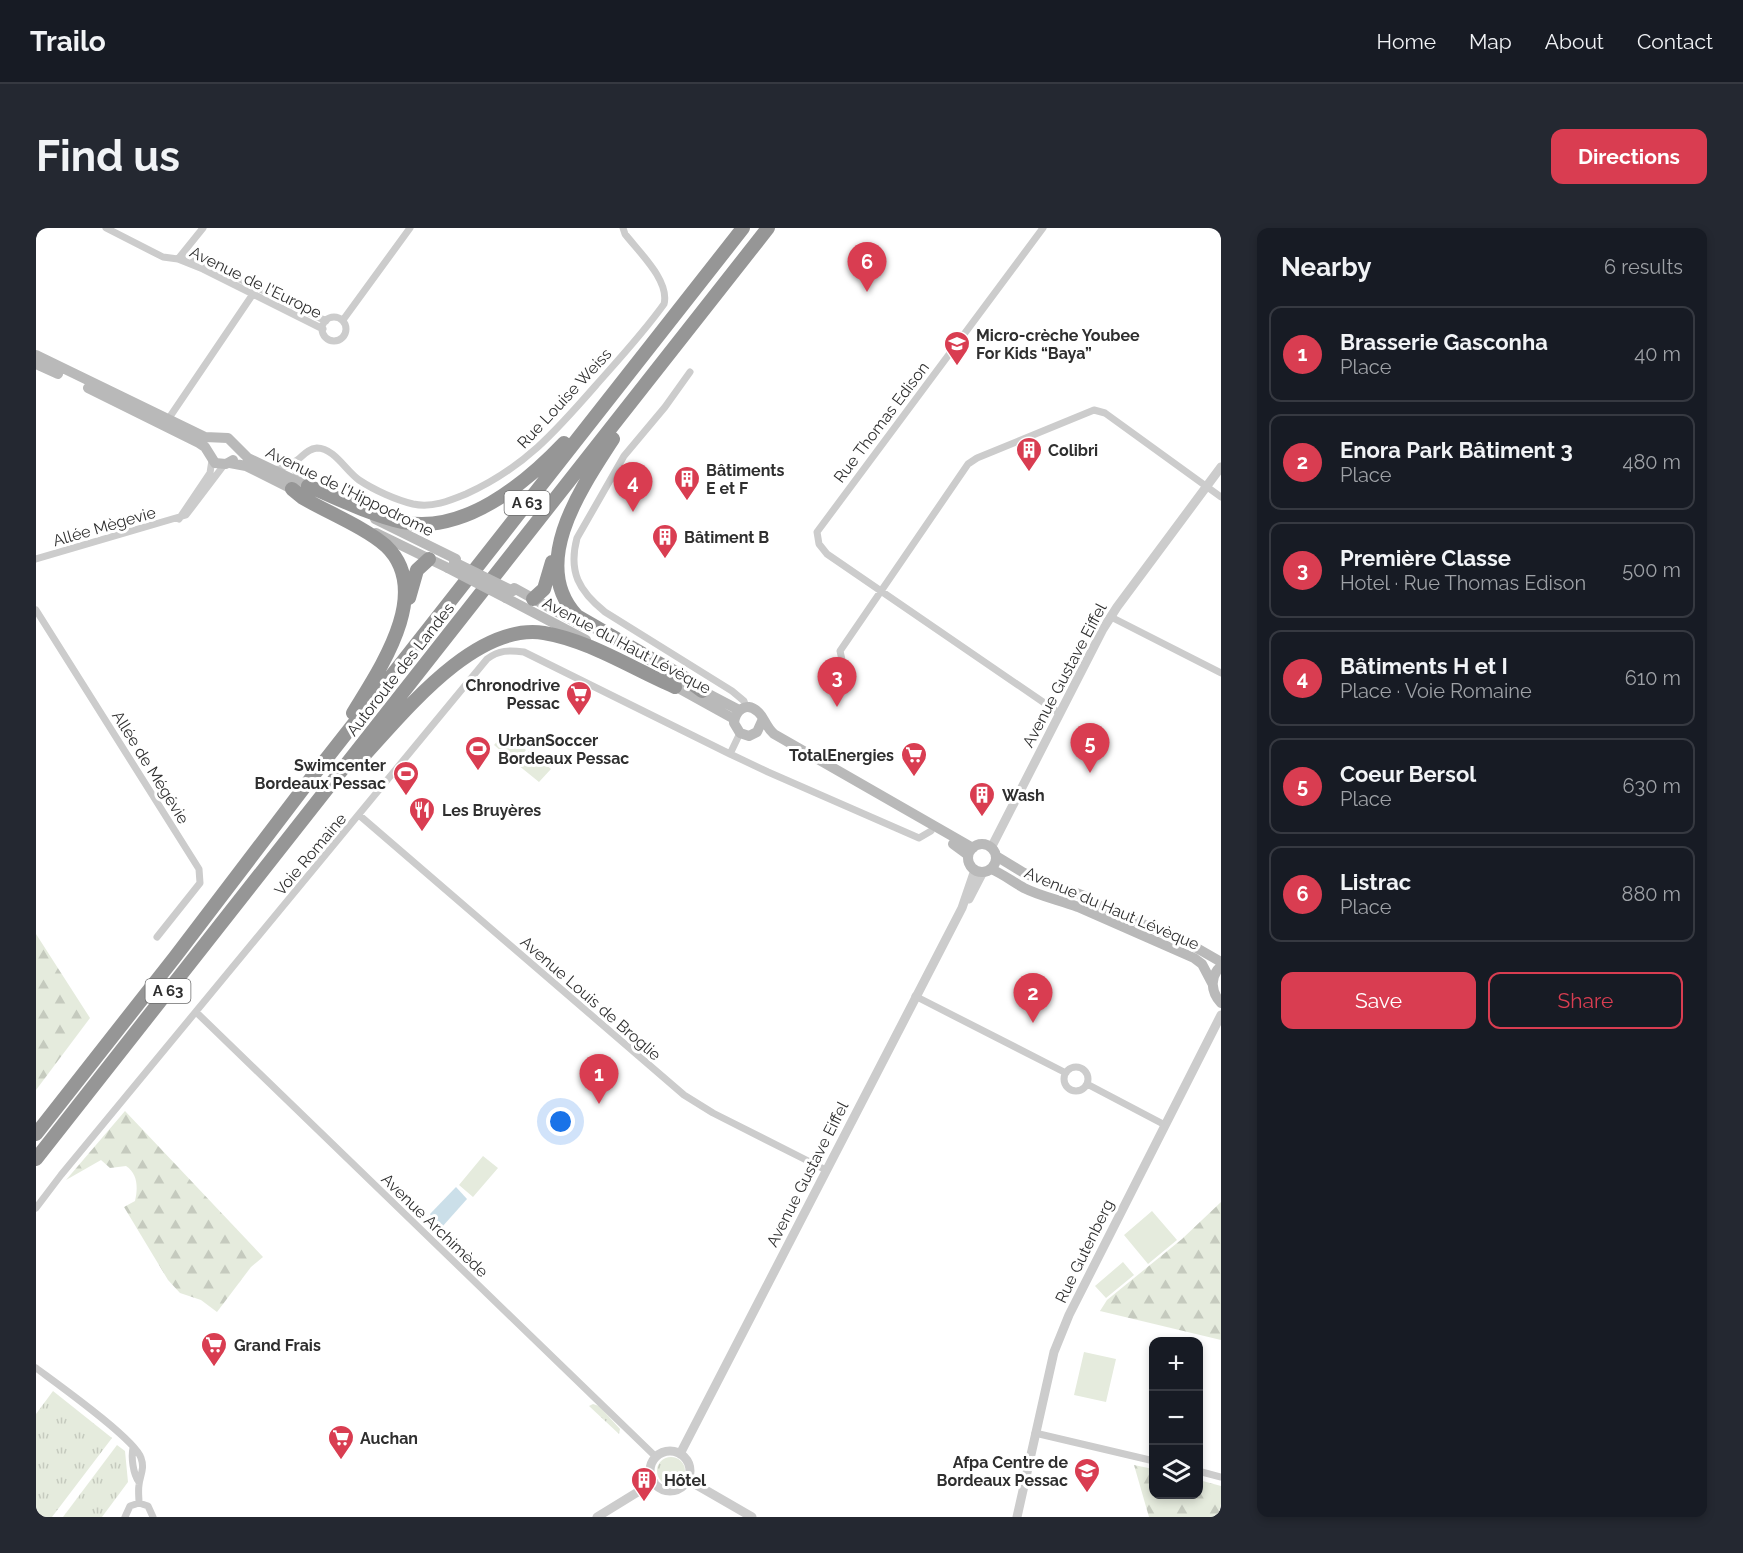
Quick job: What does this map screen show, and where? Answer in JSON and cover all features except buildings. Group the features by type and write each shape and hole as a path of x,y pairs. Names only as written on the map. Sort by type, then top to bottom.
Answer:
{"highway":[{"name":"Autoroute des Landes","path":"36,1134 742,228"},
{"name":"Autoroute des Landes","path":"36,1159 768,228"},
{"path":"530,597 544,589 555,550 567,520 591,474 627,418 725,291 753,247"},
{"path":"403,618 404,574 394,555 377,538 303,498 301,486 402,522 421,525 442,523 476,511 524,482 543,465 597,406 686,300"},
{"path":"567,520 556,561 559,586 566,604 577,616 589,624 686,679 702,691"},
{"path":"312,777 317,765 371,683 403,618 417,570 431,560"},
{"path":"300,824 445,672 466,655 500,638 525,632 560,637 583,644 675,687"}],"main road":[{"path":"36,355 205,437 228,438 236,446 236,455 227,464 218,464 210,457 206,447 199,442 36,364"},
{"path":"210,457 210,444 217,438"},
{"name":"Avenue de l'Hippodrome","path":"236,446 245,456 431,560 452,564"},
{"name":"Avenue de l'Hippodrome","path":"227,464 246,466 301,486 452,564"},
{"path":"452,564 511,593"},
{"name":"Avenue du Haut Lévèque","path":"511,593 675,687 740,712"},
{"name":"Avenue du Haut Lévèque","path":"511,593 530,597 740,712"},
{"path":"758,732 762,716 755,709 740,712 735,727 741,733 749,735 758,732 771,737 959,847 971,851 984,844 994,852 996,861 983,870 969,864 971,851"},
{"path":"762,721 774,734 971,851"},
{"name":"Avenue du Haut Lévèque","path":"994,852 1024,873 1084,896 1098,905 1188,943 1221,964"},
{"name":"Avenue du Haut Lévèque","path":"983,870 1049,899 1078,907 1194,958 1202,964 1212,983 1215,997 1221,1003"},
{"path":"1212,983 1221,964"}],"street":[{"name":"Avenue de l'Europe","path":"106,228 163,257 203,268 326,321"},
{"path":"178,260 203,228"},
{"path":"343,320 410,228"},
{"name":"Rue Louise Weiss","path":"272,470 296,462 312,449 323,449 363,483 419,505 450,501 502,476 537,448 569,417 664,304 666,297 663,285 625,234 623,228"},
{"name":"Rue Thomas Edison","path":"1043,228 817,532 819,544 827,554 1059,712"},
{"name":"Avenue de l'Europe","path":"255,290 322,329"},
{"path":"169,418 255,290"},
{"path":"336,317 343,320 346,330 341,339 331,340 325,336 322,329 326,321 336,317"},
{"path":"690,372 665,407 624,456 577,538 574,548 574,571 589,599 744,700 740,712"},
{"path":"843,664 840,651 968,464 977,458 1094,410 1105,412 1221,497"},
{"name":"Allée Mègevie","path":"179,519 210,473 210,457"},
{"path":"296,462 296,472 301,486"},
{"name":"Allée Mègevie","path":"36,559 179,519 190,511 216,474 227,464"},
{"name":"Avenue Gustave Eiffel","path":"994,852 1059,712 1111,617 1221,467"},
{"name":"Allée de Mégévie","path":"36,610 199,869 200,883 157,937"},
{"path":"1111,617 1221,673"},
{"name":"Voie Romaine","path":"36,1208 487,659 503,651 524,652 768,772 919,838 931,831"},
{"path":"730,754 741,733"},
{"name":"Avenue Louis de Broglie","path":"359,816 684,1095 713,1113 826,1170"},
{"name":"Avenue Gustave Eiffel","path":"680,1454 915,996 962,908 971,897 983,870"},
{"path":"915,996 1066,1073"},
{"name":"Avenue Archimède","path":"196,1012 656,1457"},
{"name":"Rue Gutenberg","path":"1017,1517 1053,1352 1069,1315 1221,1015"},
{"path":"1071,1068 1083,1069 1088,1075 1087,1083 1082,1089 1071,1090 1064,1081 1066,1073 1071,1068"},
{"path":"1087,1083 1165,1125"},
{"path":"36,1368 119,1432 134,1448 132,1456 139,1482 139,1503"},
{"path":"1035,1432 1149,1460"},
{"path":"668,1452 680,1454 690,1468 688,1480 678,1489 664,1490 654,1482 650,1472 653,1461 656,1457 668,1452"},
{"path":"1203,1472 1221,1476"},
{"path":"688,1480 752,1517"},
{"path":"597,1517 654,1482"},
{"path":"124,1516 130,1506 139,1503 148,1506 153,1517"}],"green space":[{"path":"505,732 526,750 515,763 494,745"},
{"path":"529,751 551,769 539,782 518,765"},
{"path":"36,934 90,1018 36,1090"},
{"path":"125,1111 263,1257 251,1267 217,1312 201,1300 180,1293 168,1280 124,1207 135,1201 136,1196 137,1186 130,1169 126,1166 110,1168 101,1160 66,1180"},
{"path":"483,1156 498,1168 473,1197 459,1185"},
{"path":"1221,1202 1221,1340 1100,1311 1107,1300 1182,1239"},
{"path":"1152,1211 1177,1240 1148,1264 1124,1235"},
{"path":"1123,1262 1134,1275 1106,1298 1095,1286"},
{"path":"1084,1352 1116,1359 1106,1402 1074,1395"},
{"path":"53,1391 112,1438 52,1517 36,1517 36,1414"},
{"path":"593,1404 599,1406 620,1429 619,1434 589,1406"},
{"path":"117,1445 125,1451 128,1482 102,1517 63,1517"},
{"path":"671,1457 681,1461 685,1471 681,1481 671,1485 661,1481 657,1471 661,1461"},
{"path":"1134,1465 1149,1468 1149,1499 1203,1499 1203,1481 1221,1486 1218,1517 1149,1517"}],"water":[{"path":"456,1187 467,1199 442,1227 430,1214"}],"place":[{"name":"Listrac","path":"867,292"},
{"name":"Micro-crèche Youbee For Kids “Baya”","path":"957,367"},
{"name":"Colibri","path":"1029,473"},
{"name":"Bâtiments E et F","path":"687,502"},
{"name":"Bâtiments H et I","path":"633,512"},
{"name":"Bâtiment B","path":"665,560"},
{"name":"Première Classe","path":"837,707"},
{"name":"Chronodrive Pessac","path":"579,717"},
{"name":"UrbanSoccer Bordeaux Pessac","path":"478,772"},
{"name":"Coeur Bersol","path":"1090,773"},
{"name":"TotalEnergies","path":"914,778"},
{"name":"Swimcenter Bordeaux Pessac","path":"406,797"},
{"name":"Wash","path":"982,818"},
{"name":"Les Bruyères","path":"422,833"},
{"name":"Enora Park Bâtiment 3","path":"1033,1023"},
{"name":"Brasserie Gasconha","path":"599,1104"},
{"name":"Grand Frais","path":"214,1368"},
{"name":"Auchan","path":"341,1461"},
{"name":"Afpa Centre de Bordeaux Pessac","path":"1087,1494"},
{"name":"Hôtel","path":"644,1503"}]}
